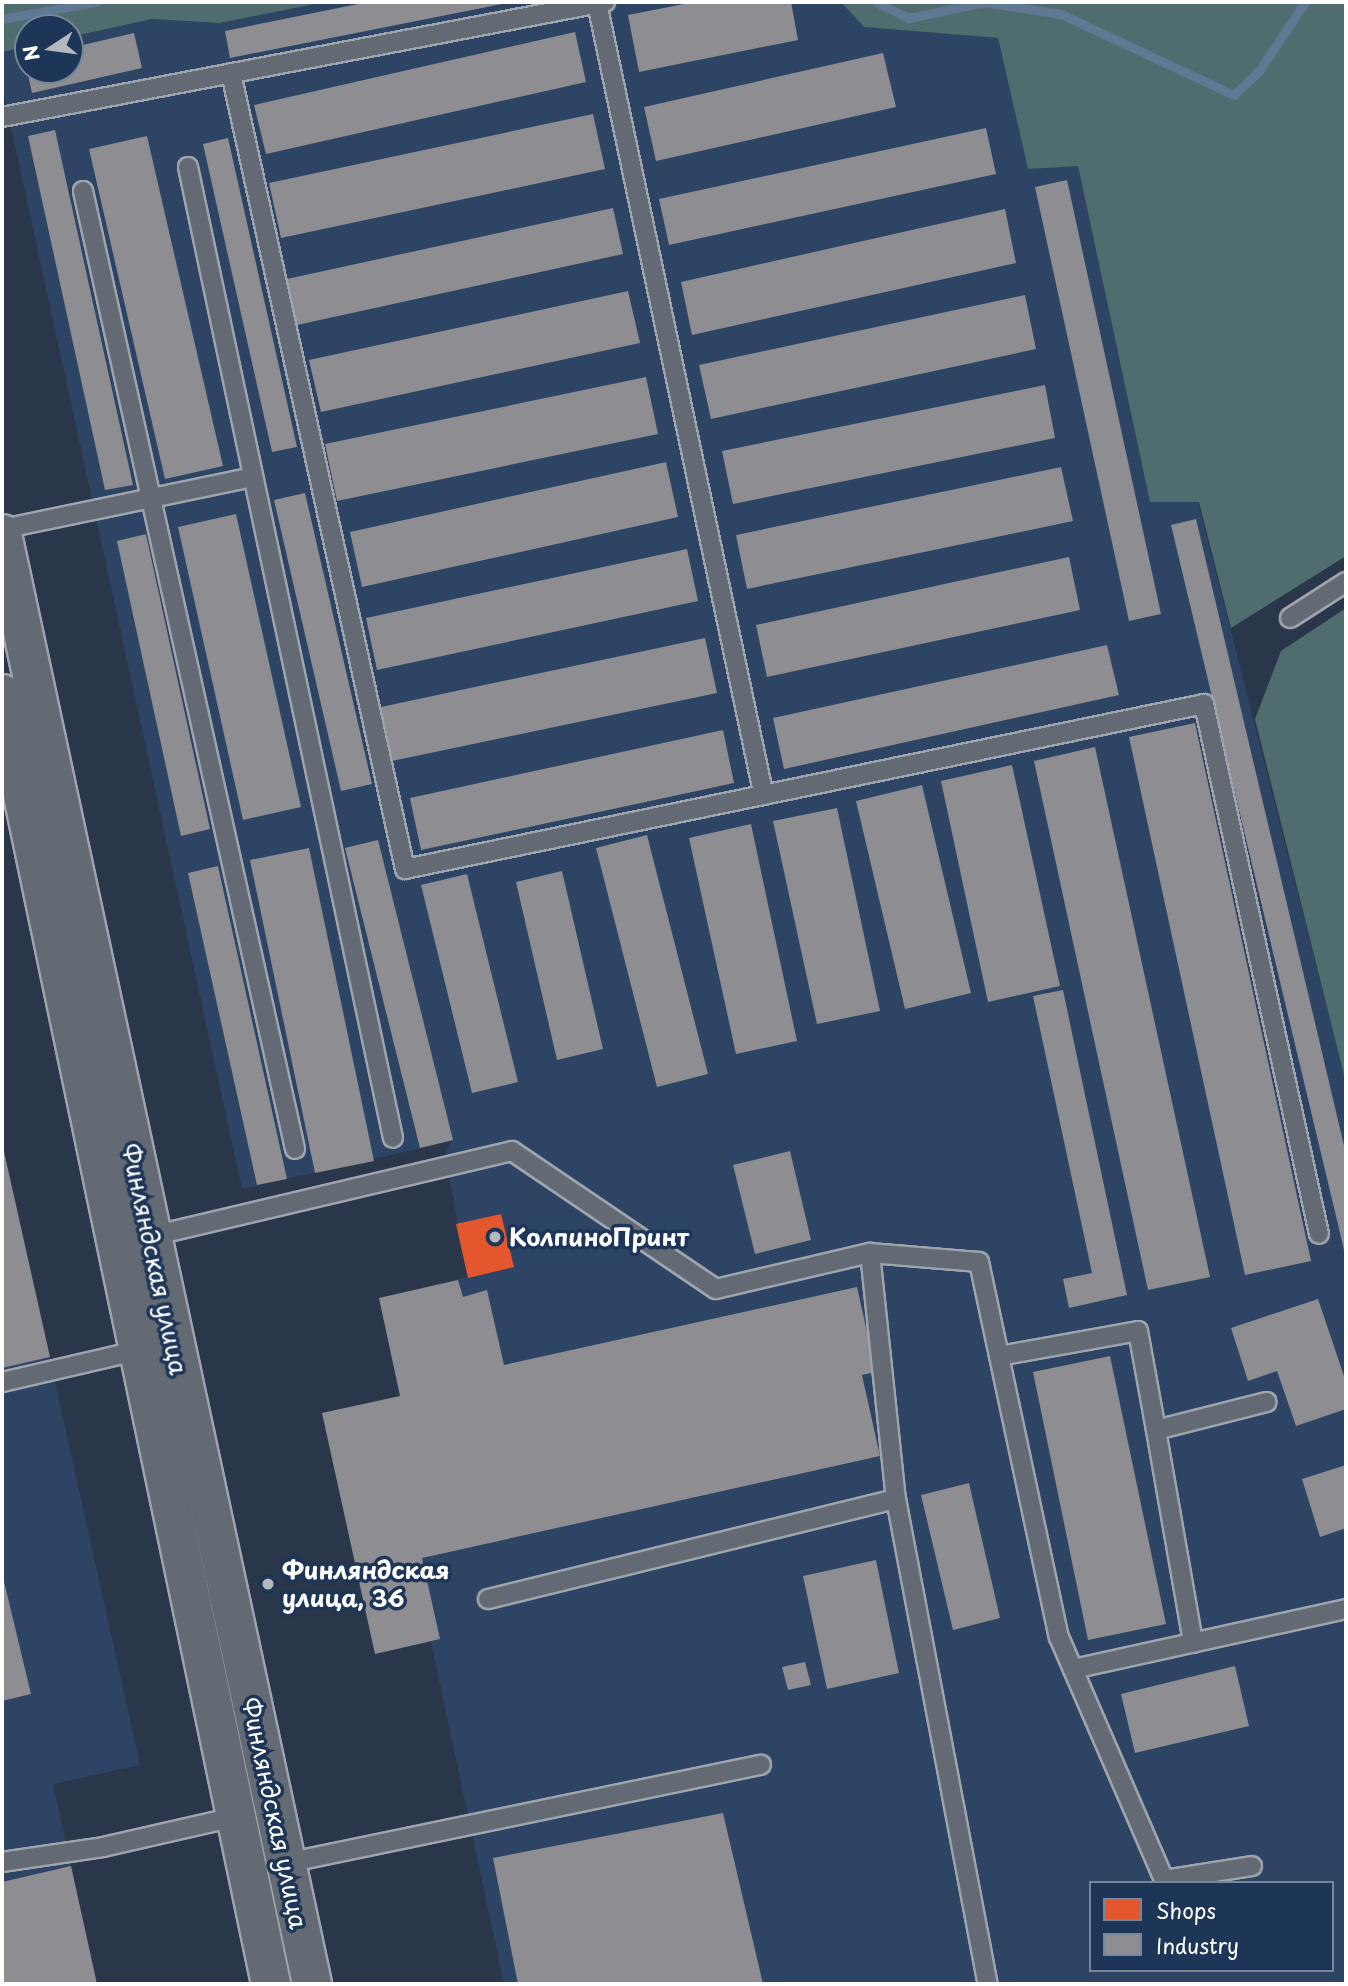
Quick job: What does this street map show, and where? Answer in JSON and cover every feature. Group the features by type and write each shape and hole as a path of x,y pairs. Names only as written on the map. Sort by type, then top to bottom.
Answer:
{"street":[{"name":"Финляндская улица","path":"2,531 156,1347 234,1817 271,1984"},
{"name":"Финляндская улица","path":"2,694 134,1240"},
{"name":"Финляндская улица","path":"156,1347 286,1863 312,1984"}],"lane":[{"path":"2,117 601,2 763,792"},
{"path":"231,73 405,869 763,792 1204,704 1319,1234"},
{"path":"188,167 393,1138"},
{"path":"83,191 295,1149"},
{"path":"2,531 253,477"},
{"path":"1290,618 1346,582"},
{"path":"134,1240 512,1151 716,1289 870,1253 979,1262 1059,1637 1164,1880 1252,1866"},
{"path":"870,1253 896,1499 988,1984"},
{"path":"999,1356 1138,1331 1193,1643"},
{"path":"2,1382 156,1347"},
{"path":"1156,1430 1267,1402"},
{"path":"488,1599 896,1499"},
{"path":"1073,1669 1346,1608"},
{"path":"286,1863 761,1765"},
{"path":"2,1862 103,1847 234,1817"}],"shaded area":[{"path":"325,2 841,2 864,27 998,38 1028,168 1078,166 1150,502 1198,502 1346,1083 1346,1984 504,1984 431,1642 375,1654 322,1413 400,1396 379,1298 468,1277 445,1154 452,1141 242,1189 2,86 2,52 14,49 14,84 84,84 84,34 152,19 220,23"},
{"path":"2,1143 140,1765 53,1784 97,1984 2,1984"}],"green space":[{"path":"2,2 325,2 220,23 152,19 84,34 84,14 14,14 14,49 2,52"},
{"path":"841,2 1346,2 1346,556 1231,628 1199,502 1150,502 1078,166 1028,169 998,38 864,27"},
{"path":"1346,608 1346,1083 1255,719 1281,651"}],"building: Shops":[{"path":"501,1214 514,1267 468,1278 456,1224"}],"building: Industry":[{"path":"368,2 507,3 230,58 225,31"},
{"path":"694,2 791,2 798,40 639,72 628,15"},
{"path":"575,32 586,82 266,154 254,105"},
{"path":"134,33 142,68 84,81 84,45"},
{"path":"883,53 896,107 656,161 644,107"},
{"path":"30,84 72,84 32,93"},
{"path":"593,114 605,169 281,238 269,183"},
{"path":"986,128 996,174 669,245 659,199"},
{"path":"55,130 133,485 105,490 28,136"},
{"path":"147,136 223,466 165,479 89,149"},
{"path":"228,138 297,447 272,452 203,144"},
{"path":"1067,180 1161,614 1129,621 1035,187"},
{"path":"613,208 623,254 297,325 287,279"},
{"path":"1005,209 1016,263 692,335 681,282"},
{"path":"628,291 640,343 321,412 309,360"},
{"path":"1025,295 1036,349 711,419 699,365"},
{"path":"646,377 658,434 337,501 325,444"},
{"path":"1045,385 1055,438 733,504 722,451"},
{"path":"666,462 678,517 362,587 350,532"},
{"path":"1061,467 1073,521 747,589 736,535"},
{"path":"305,493 372,784 341,791 274,500"},
{"path":"236,514 301,807 243,820 178,527"},
{"path":"1196,519 1346,1154 1346,1258 1171,525"},
{"path":"146,534 210,829 181,836 117,541"},
{"path":"687,549 698,601 377,670 366,618"},
{"path":"1069,557 1080,610 767,677 756,625"},
{"path":"705,638 717,693 392,761 381,707"},
{"path":"1107,645 1119,695 784,769 773,718"},
{"path":"1195,723 1311,1261 1245,1275 1129,737"},
{"path":"723,730 734,783 421,850 410,798"},
{"path":"1095,747 1210,1277 1148,1290 1034,761"},
{"path":"1012,765 1060,986 988,1002 941,781"},
{"path":"922,785 971,993 905,1009 856,801"},
{"path":"837,808 880,1011 817,1024 773,821"},
{"path":"751,824 797,1041 736,1054 689,838"},
{"path":"647,835 708,1074 657,1087 596,848"},
{"path":"378,840 453,1140 420,1148 345,848"},
{"path":"309,848 374,1161 315,1173 250,860"},
{"path":"218,866 287,1179 257,1185 188,873"},
{"path":"562,871 603,1049 557,1060 516,882"},
{"path":"467,874 518,1082 472,1093 421,885"},
{"path":"1063,990 1127,1295 1069,1308 1063,1279 1092,1273 1033,996"},
{"path":"2,1148 50,1357 2,1368"},
{"path":"790,1151 811,1240 755,1254 733,1165"},
{"path":"458,1280 463,1297 487,1290 504,1365 857,1287 876,1372 862,1375 880,1456 422,1558 440,1639 375,1654 322,1413 400,1396 379,1298"},
{"path":"1318,1299 1346,1382 1346,1409 1296,1426 1277,1371 1248,1381 1231,1328"},
{"path":"1110,1356 1166,1624 1088,1640 1033,1372"},
{"path":"1346,1465 1346,1528 1320,1537 1302,1479"},
{"path":"969,1483 1000,1618 953,1630 921,1495"},
{"path":"876,1560 899,1673 827,1689 803,1576"},
{"path":"2,1573 31,1694 2,1701"},
{"path":"805,1662 811,1685 788,1690 782,1667"},
{"path":"1235,1666 1249,1726 1135,1753 1121,1694"},
{"path":"723,1813 763,1984 518,1984 493,1858"},
{"path":"71,1866 97,1984 2,1984 2,1882"}],"waterway":[{"path":"2,19 96,2"},
{"path":"876,2 909,18 984,2 1061,14 1234,95 1259,71 1305,2"}],"place":[{"name":"КолпиноПринт","path":"495,1237"},
{"name":"Финляндская улица, 36","path":"268,1584"}]}
